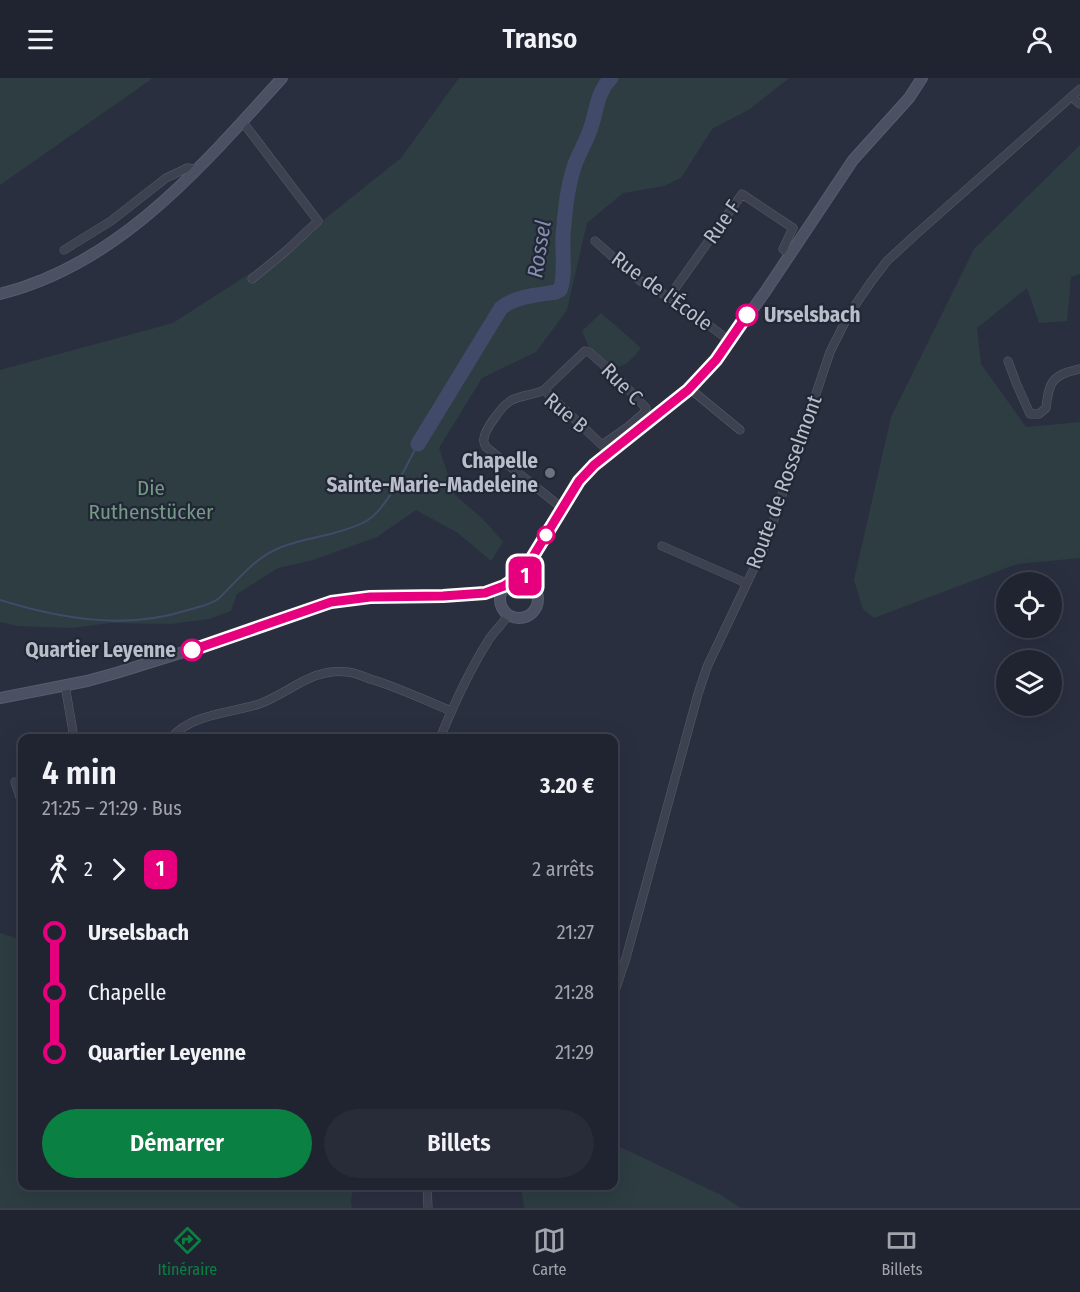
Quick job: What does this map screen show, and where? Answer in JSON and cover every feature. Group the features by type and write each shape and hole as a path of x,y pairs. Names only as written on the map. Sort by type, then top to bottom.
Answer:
{"main road":[{"path":"0,294 38,282 82,262 117,240 198,169 282,78"},
{"path":"524,580 532,558 579,481 631,430 689,388 716,360 854,160 909,98 922,78"},
{"path":"0,698 128,670 331,602 370,597 485,593 516,580 524,580 535,589 537,596 537,603 529,615 515,617 508,615 500,602 504,586"},
{"path":"485,593 500,602"}],"street":[{"name":"Route de Rosselmont","path":"618,981 698,694 707,668 766,543 830,352 849,314 887,261 1080,89"},
{"path":"1072,97 1080,104"},
{"path":"242,121 318,221 252,279"},
{"path":"64,250 111,221 166,178 187,168 198,169"},
{"name":"Rue F","path":"669,297 742,194 793,228 783,249 790,254"},
{"name":"Rue de l'École","path":"594,241 639,280 669,297 730,341"},
{"name":"Rue C","path":"544,390 585,351 589,352 615,375 646,408 631,430"},
{"path":"1008,361 1030,414 1039,414 1046,408 1052,380 1065,372 1080,369"},
{"path":"689,388 740,430"},
{"name":"Rue B","path":"562,508 489,450 484,442 487,430 507,403 544,390 602,445 631,430"},
{"path":"662,546 746,583"},
{"path":"442,734 468,675 508,615"},
{"path":"174,734 191,722 257,704 276,697 315,675 331,672 349,672 391,685 451,711"},
{"path":"64,685 73,734"},
{"path":"15,782 18,791"},
{"path":"427,1190 428,1208"}],"green space":[{"path":"0,78 153,78 0,185"},
{"name":"Die Ruthenstücker","path":"459,78 789,78 750,109 712,129 681,178 664,186 623,193 587,223 567,310 536,352 482,378 439,448 455,495 483,519 503,542 491,561 458,533 416,510 377,537 313,560 278,568 237,594 231,611 209,619 170,624 110,623 72,628 18,626 0,622 0,370 173,323 286,250 401,158"},
{"path":"1080,145 1080,274 1071,277 1067,321 1039,323 1027,288 977,328 981,364 1026,427 1080,422 1080,558 1017,564 874,618 863,609 854,580 891,417 974,249"},
{"path":"601,313 641,348 621,366 610,367 590,350 582,331"},
{"path":"0,933 18,939 18,1190 352,1190 352,1208 0,1208"},
{"path":"618,1146 721,1195 741,1208 524,1208 522,1190 618,1190"}],"waterway":[{"name":"Rossel","path":"418,444 501,308 520,298 560,290 565,218 572,175 601,94 611,78"},
{"path":"0,600 70,617 117,621 165,616 208,604 218,599 263,556 283,546 334,533 368,520 383,506 418,444"}],"bus line":[{"name":"1","path":"192,650 331,602 352,598 485,593 516,580 524,580 532,558 579,481 594,465 688,390 716,360 747,315"}],"place":[{"name":"Urselsbach","path":"747,315"},
{"name":"Chapelle Sainte-Marie-Madeleine","path":"550,473"},
{"name":"Quartier Leyenne","path":"192,650"}]}
